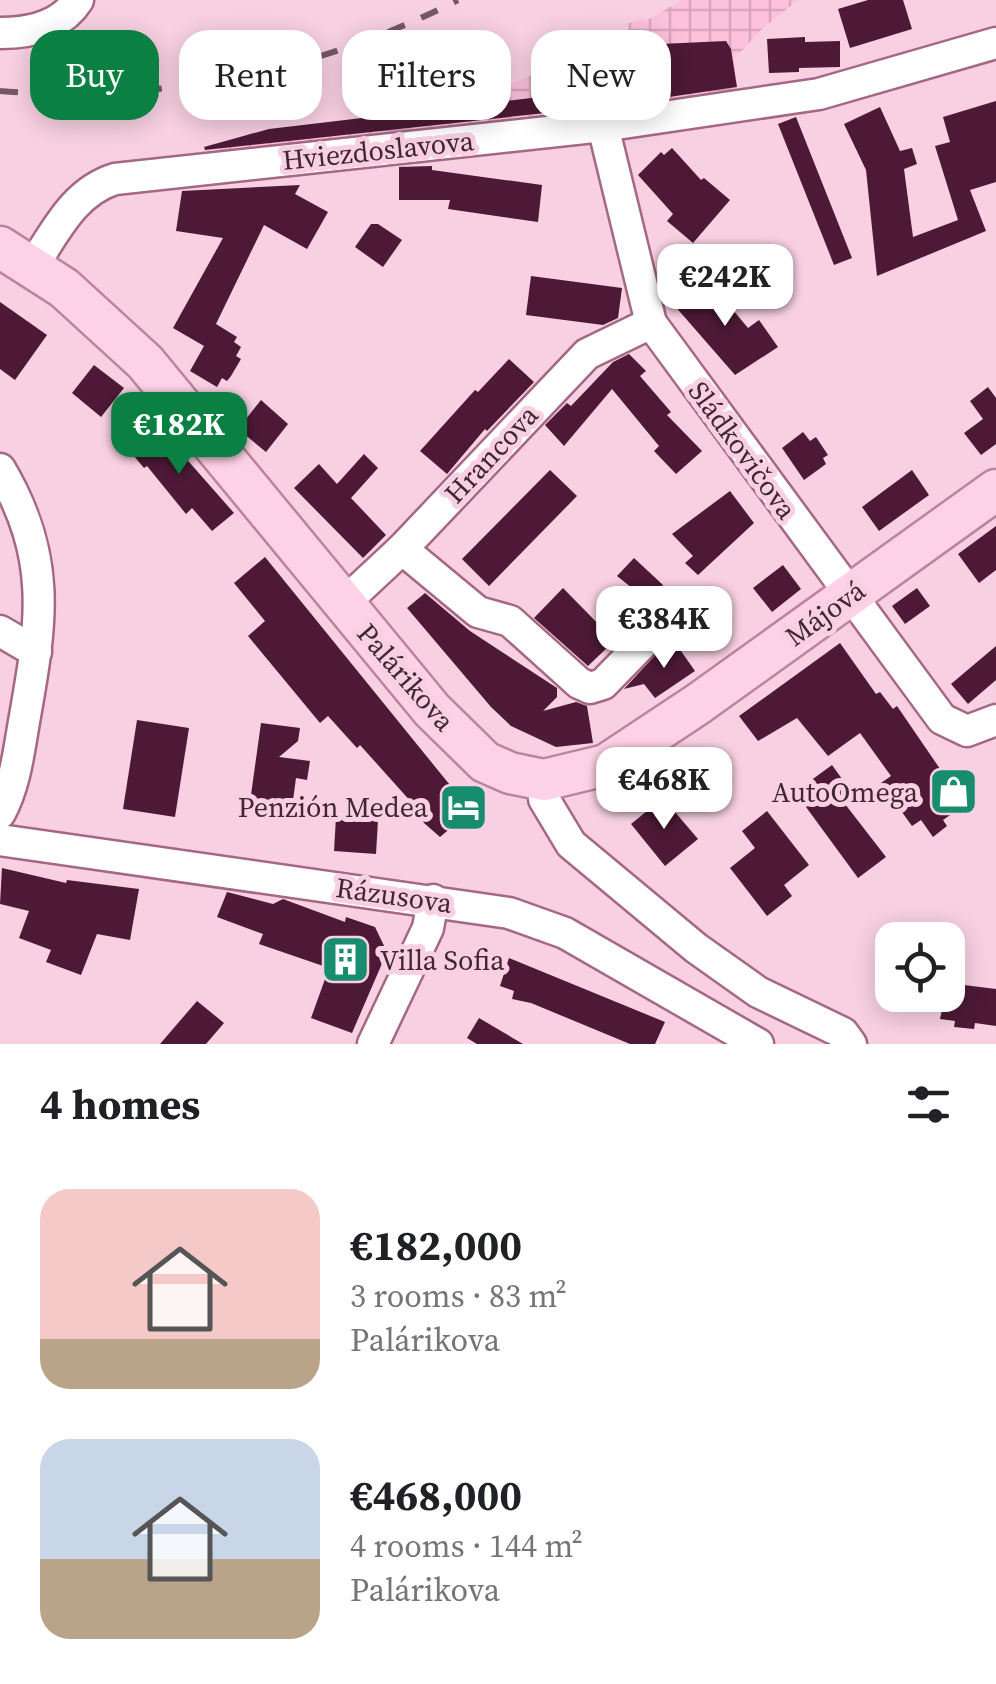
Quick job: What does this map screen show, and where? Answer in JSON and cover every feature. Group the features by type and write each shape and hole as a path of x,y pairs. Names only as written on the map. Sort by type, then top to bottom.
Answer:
{"main road":[{"name":"Palárikova","path":"16,256 89,309 146,362 432,710 485,762 510,773 544,780"},
{"name":"Májová","path":"544,780 606,765 698,704 996,490"}],"street":[{"path":"0,33 25,33 50,25 70,12 78,0"},
{"name":"Hviezdoslavova","path":"16,256 100,184 128,177 603,126 819,94 996,43"},
{"name":"Sládkovičova","path":"603,126 651,323 942,719 967,731 996,720"},
{"name":"Hrancova","path":"343,604 402,549 586,354 651,323"},
{"path":"0,469 18,499 33,541 39,577 36,652 15,774 0,814"},
{"path":"402,549 478,612 510,622 579,683 590,688 603,684 644,642"},
{"path":"0,631 36,652"},
{"path":"544,780 544,800 571,844 696,948 758,992 843,1033 850,1044"},
{"name":"Rázusova","path":"0,840 509,913 565,933 758,1044"},
{"path":"374,1044 428,928 433,900"}],"shaded area":[{"path":"682,0 798,0 763,28 733,60 737,92 723,102 671,108 671,30 628,30 627,24 644,18 646,21"},
{"path":"531,75 531,120 566,120 207,161 231,140 254,132 352,120 511,120 511,84"}],"building":[{"path":"868,0 903,0 912,29 850,48 838,9"},
{"path":"805,37 805,42 840,41 840,67 769,73 767,39"},
{"path":"726,41 731,49 737,87 671,97 671,44"},
{"path":"531,98 531,115 511,117 511,100"},
{"path":"996,101 996,182 970,190 986,231 877,276 866,170 844,124 880,107 900,151 912,148 917,164 904,169 913,237 958,220 935,146 950,142 943,117"},
{"path":"796,117 852,258 834,265 778,124"},
{"path":"345,120 481,120 205,150 204,147 269,129"},
{"path":"672,148 701,180 704,178 730,200 693,243 667,221 673,214 638,175 661,152 664,155"},
{"path":"432,166 432,170 542,185 538,222 448,209 450,200 399,200 399,167"},
{"path":"300,185 295,194 328,212 307,249 264,225 216,324 237,337 234,342 241,347 236,356 241,359 231,376 227,381 222,378 217,387 190,371 204,346 173,328 223,238 176,231 182,191"},
{"path":"371,224 378,224 402,240 383,267 355,247"},
{"path":"531,276 622,288 618,318 603,325 526,315"},
{"path":"700,283 706,291 713,286 748,328 759,320 778,347 735,375 674,305"},
{"path":"0,302 47,335 15,380 0,369"},
{"path":"629,354 646,371 640,376 671,412 667,415 702,451 676,474 654,451 659,446 612,389 564,446 545,425 567,403 571,406 613,362"},
{"path":"509,359 534,382 485,429 447,474 420,451"},
{"path":"94,365 124,388 101,417 72,393"},
{"path":"988,387 996,398 996,444 981,455 964,433 983,419 970,401"},
{"path":"261,400 288,424 266,452 238,429"},
{"path":"153,421 234,513 212,531 192,508 186,514 128,449"},
{"path":"803,432 810,441 816,437 828,455 823,458 826,464 804,480 782,448"},
{"path":"364,454 378,468 351,498 386,535 363,558 294,488 319,464 337,484"},
{"path":"550,470 577,496 489,586 462,559"},
{"path":"912,470 929,495 879,531 862,507"},
{"path":"730,491 754,523 698,575 685,563 693,556 672,534"},
{"path":"996,526 996,570 979,583 958,554"},
{"path":"265,557 471,811 440,837 360,745 357,748 328,716 320,723 248,636 265,621 234,583"},
{"path":"634,558 663,585 647,600 617,576"},
{"path":"783,565 801,589 772,612 753,588"},
{"path":"563,588 611,637 611,644 588,666 534,618"},
{"path":"917,588 930,606 905,624 892,606"},
{"path":"425,593 470,631 557,688 557,697 543,711 576,702 587,706 593,743 556,747 511,726 407,608"},
{"path":"674,641 695,671 655,698 644,684 624,689 660,650"},
{"path":"840,643 876,694 880,692 893,709 897,706 962,801 957,805 959,809 943,820 947,826 933,837 921,820 912,826 881,783 891,776 860,733 828,756 797,718 758,741 739,716"},
{"path":"996,646 996,680 968,704 951,684"},
{"path":"137,720 189,728 175,817 123,809"},
{"path":"261,723 300,728 298,741 279,757 310,761 307,780 296,778 292,808 250,802"},
{"path":"832,765 855,797 845,804 886,857 858,878 795,792"},
{"path":"663,798 698,839 665,866 631,824"},
{"path":"767,811 809,865 784,885 792,896 767,916 730,868 755,848 742,831"},
{"path":"336,817 378,820 376,854 334,851"},
{"path":"2,868 66,883 67,880 139,889 130,940 97,934 81,975 46,962 51,950 19,938 29,911 0,904"},
{"name":"Villa Sofia","path":"227,892 273,904 283,899 345,922 346,917 375,927 387,952 352,1033 311,1018 329,968 259,944 263,934 217,917"},
{"path":"509,958 665,1022 655,1044 630,1044 531,1003 512,999 514,991 500,986"},
{"path":"965,985 996,989 996,1026 975,1023 974,1029 954,1027 955,1021 940,1019 942,1012 965,1012"},
{"path":"197,1001 224,1023 206,1044 160,1044"},
{"path":"479,1018 523,1044 477,1044 467,1038"}],"railway":[{"path":"0,91 119,92 235,77 349,47 458,0"}],"place":[{"name":"AutoOmega","path":"953,792"},
{"name":"Penzión Medea","path":"463,807"},
{"name":"Villa Sofia","path":"345,960"}]}
